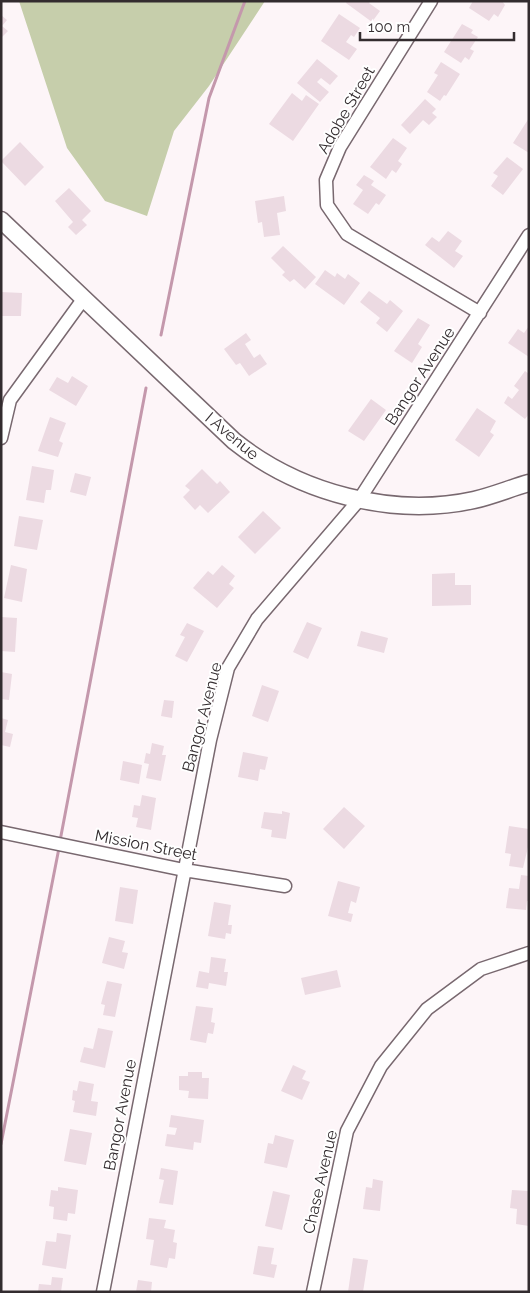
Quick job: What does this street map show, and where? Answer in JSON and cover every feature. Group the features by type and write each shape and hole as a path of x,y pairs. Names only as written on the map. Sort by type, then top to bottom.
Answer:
{"main road":[{"name":"I Avenue","path":"1,220 234,441 254,457 309,484 359,500 422,506 474,500 529,483"}],"street":[{"name":"Adobe Street","path":"431,1 340,147 326,180 327,206 347,234 480,312"},
{"name":"Bangor Avenue","path":"103,1292 210,740 228,668 257,619 359,500 529,235"},
{"path":"1,438 10,400 84,298"},
{"name":"Mission Street","path":"1,832 184,870 285,886"},
{"name":"Chase Avenue","path":"313,1292 347,1131 381,1066 427,1009 481,969 529,953"}],"green space":[{"path":"19,1 265,1 209,86 174,131 147,216 105,201 67,148"}],"building":[{"path":"347,1 370,1 369,3 380,11 372,22 346,3"},
{"path":"473,1 502,1 505,5 498,17 494,14 489,21 469,8"},
{"path":"339,14 360,28 354,37 351,35 346,42 357,49 349,60 321,41"},
{"path":"1,15 7,20 2,26 8,31 1,38"},
{"path":"462,24 473,30 471,33 478,37 470,49 474,51 469,60 465,57 461,63 444,52"},
{"path":"317,59 338,76 330,85 321,78 317,82 329,92 320,102 297,83"},
{"path":"441,62 460,74 446,96 444,95 440,101 427,92 438,75 434,73"},
{"path":"292,93 302,101 306,95 319,104 293,141 269,124"},
{"path":"425,99 436,109 432,113 437,117 429,125 423,120 410,134 401,125"},
{"path":"529,118 529,153 513,143"},
{"path":"393,138 407,148 398,161 402,164 396,173 392,170 386,179 370,167"},
{"path":"20,142 44,167 25,186 1,161"},
{"path":"507,157 523,169 503,195 491,186 498,176 493,173"},
{"path":"364,175 374,181 371,185 386,195 379,205 376,203 368,214 353,204 363,190 356,185"},
{"path":"69,188 91,211 82,220 87,225 76,235 68,227 73,222 55,201"},
{"path":"284,196 286,211 277,213 280,235 264,237 262,222 258,223 255,201"},
{"path":"448,231 462,241 455,251 463,256 454,268 425,245 432,237 439,242"},
{"path":"283,246 316,277 305,289 294,279 290,282 282,275 285,272 271,258"},
{"path":"325,270 335,277 337,273 345,279 348,274 360,283 344,305 315,284"},
{"path":"369,291 387,304 390,300 403,311 387,332 376,323 380,318 360,302"},
{"path":"1,292 22,293 21,316 1,316"},
{"path":"418,318 430,325 418,344 422,347 412,363 394,351"},
{"path":"529,326 529,357 508,343 518,329 524,333"},
{"path":"246,333 251,340 245,344 254,358 260,354 267,364 249,376 240,363 236,365 224,349"},
{"path":"525,371 529,374 529,414 525,419 504,403 508,396 512,399 519,390 514,386"},
{"path":"72,376 88,386 76,406 49,390 57,377 68,383"},
{"path":"371,399 386,410 364,441 348,431"},
{"path":"477,408 496,421 490,432 494,435 479,457 455,440"},
{"path":"50,417 66,423 59,441 63,443 58,457 38,451"},
{"path":"32,466 54,470 51,490 46,490 44,503 26,500"},
{"path":"202,469 217,484 220,481 230,492 208,513 200,505 195,510 183,497 190,490 185,486"},
{"path":"75,473 91,477 86,496 70,492"},
{"path":"263,511 281,528 255,554 238,537"},
{"path":"19,516 43,520 37,550 14,546"},
{"path":"11,565 27,569 22,602 4,598"},
{"path":"222,565 235,576 229,584 234,588 217,608 193,588 208,571 213,575"},
{"path":"455,573 455,585 471,585 471,605 432,606 432,574"},
{"path":"1,617 17,618 15,652 1,651"},
{"path":"307,622 322,628 308,659 293,652"},
{"path":"187,623 204,631 187,662 175,656 185,637 180,635"},
{"path":"361,631 388,638 384,653 357,646"},
{"path":"1,672 12,674 9,700 1,699"},
{"path":"262,685 279,691 268,722 252,716"},
{"path":"164,700 174,701 172,718 161,716"},
{"path":"1,718 8,720 5,732 13,734 10,747 1,745"},
{"path":"152,743 164,746 162,755 166,755 161,781 146,778 149,764 144,763 146,753 150,754"},
{"path":"243,752 268,757 265,770 260,769 258,781 238,777"},
{"path":"123,761 142,765 139,784 120,780"},
{"path":"142,795 156,798 151,830 136,827 138,818 132,817 134,805 140,806"},
{"path":"344,807 365,826 344,849 323,829"},
{"path":"282,811 290,813 286,839 271,837 272,830 261,828 264,812 282,814"},
{"path":"509,826 529,829 529,843 523,868 509,866 511,854 505,853"},
{"path":"521,875 529,876 529,901 527,901 526,910 506,908 509,888 519,889"},
{"path":"338,881 360,887 356,903 351,901 348,913 353,914 351,922 328,916"},
{"path":"120,887 138,890 133,924 115,921"},
{"path":"214,902 231,905 228,925 232,925 231,934 226,933 225,939 208,936"},
{"path":"109,937 125,941 122,952 128,953 124,969 102,963"},
{"path":"211,957 226,959 224,972 228,972 226,986 209,983 208,989 196,987 199,971 209,973"},
{"path":"337,970 341,987 305,995 301,978"},
{"path":"107,981 122,984 115,1017 103,1015 105,1005 101,1004"},
{"path":"196,1006 213,1008 211,1022 215,1023 213,1034 208,1033 206,1043 190,1040"},
{"path":"98,1028 113,1031 105,1068 80,1062 84,1047 93,1049"},
{"path":"293,1065 306,1071 302,1079 310,1082 302,1100 281,1091"},
{"path":"188,1072 202,1072 202,1078 209,1078 208,1099 188,1098 189,1091 179,1090 179,1076 188,1076"},
{"path":"79,1081 94,1084 91,1101 98,1102 96,1116 73,1112 75,1101 72,1100 73,1090 77,1091"},
{"path":"171,1115 204,1120 201,1143 194,1142 193,1150 165,1146 167,1134 175,1135 177,1128 169,1127"},
{"path":"70,1129 92,1133 86,1165 64,1161"},
{"path":"275,1135 294,1140 287,1168 264,1163 268,1143 273,1144"},
{"path":"161,1168 178,1171 173,1205 159,1203 164,1180 159,1179"},
{"path":"373,1179 383,1181 380,1211 363,1209 366,1187 372,1188"},
{"path":"58,1187 78,1190 75,1214 68,1213 67,1221 53,1219 54,1207 49,1206 51,1190 58,1191"},
{"path":"512,1190 529,1191 529,1226 516,1224 517,1209 510,1208"},
{"path":"273,1191 290,1195 282,1230 265,1226"},
{"path":"149,1218 166,1220 164,1228 175,1230 173,1242 177,1243 175,1259 169,1258 167,1268 150,1265 154,1240 146,1239"},
{"path":"57,1233 71,1235 66,1269 42,1265 46,1241 56,1242"},
{"path":"258,1246 274,1248 271,1264 277,1265 274,1278 253,1274"},
{"path":"353,1258 368,1260 363,1292 348,1292"},
{"path":"52,1277 63,1278 61,1292 38,1292 39,1284 51,1285"},
{"path":"138,1280 152,1282 151,1292 136,1292"}],"waterway":[{"path":"161,335 209,98 245,1"},
{"path":"60,841 146,388"},
{"path":"1,1144 59,848"}]}
